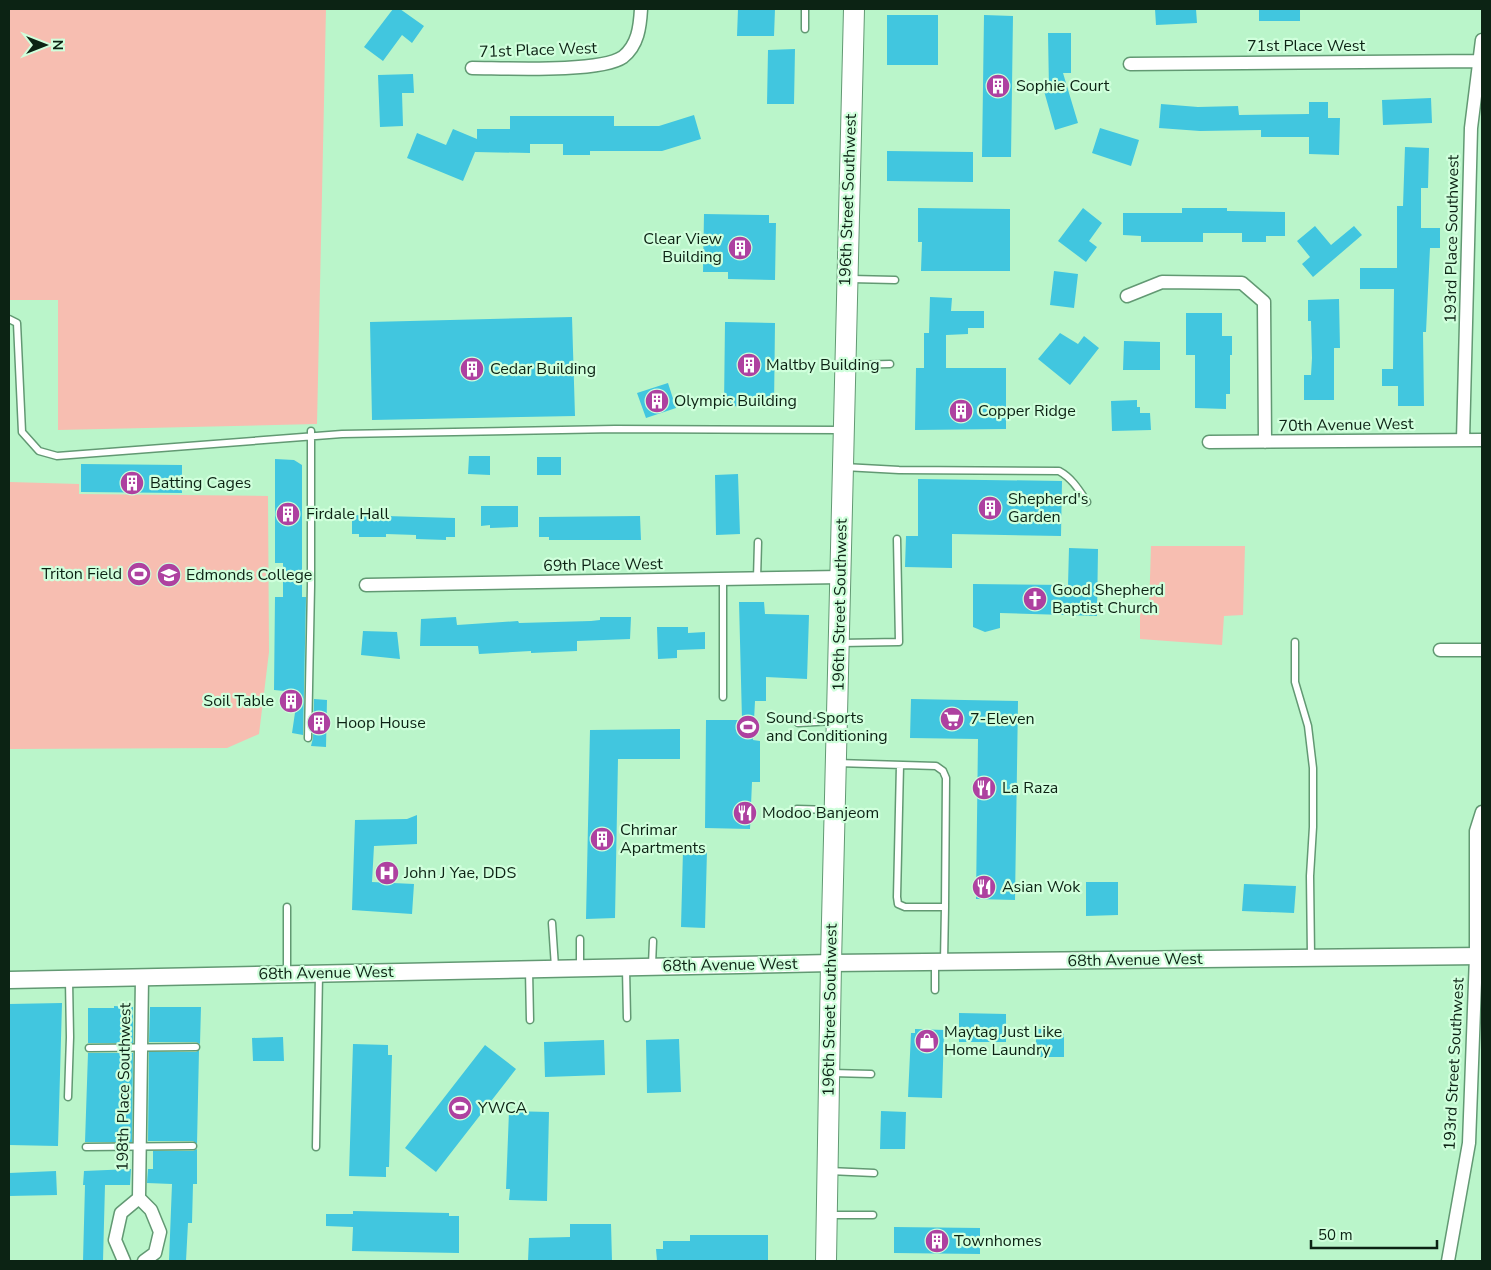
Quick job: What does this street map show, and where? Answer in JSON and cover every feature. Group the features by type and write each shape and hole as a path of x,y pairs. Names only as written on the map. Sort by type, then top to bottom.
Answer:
{"main road":[{"name":"196th Street Southwest","path":"826,1261 844,365 854,9"}],"street":[{"name":"71st Place West","path":"472,68 583,67 615,62 631,48 638,35 640,9"},
{"name":"193rd Place Southwest","path":"1463,440 1471,128 1481,61 1482,40"},
{"name":"71st Place West","path":"1130,64 1481,61"},
{"path":"1127,296 1162,282 1242,283 1264,302 1265,442"},
{"name":"70th Avenue West","path":"1209,442 1482,440"},
{"name":"69th Place West","path":"366,585 841,577"},
{"path":"1440,650 1482,650"},
{"name":"193rd Street Southwest","path":"1448,1261 1469,1143 1479,956 1476,831 1482,812"},
{"name":"68th Avenue West","path":"9,980 831,963 1479,956"},
{"name":"198th Place Southwest","path":"139,1198 142,977"},
{"path":"124,1261 115,1240 121,1213 139,1198 151,1210 160,1232 155,1253 144,1261"}],"lane":[{"path":"805,9 805,29"},
{"path":"846,279 895,280"},
{"path":"9,319 17,323 22,432 39,451 57,456 310,434 615,429 844,430"},
{"path":"844,365 890,364"},
{"path":"308,738 311,586 310,434"},
{"path":"843,466 899,470 1059,471 1074,483 1087,502"},
{"path":"839,643 899,642 897,539"},
{"path":"757,578 758,542"},
{"path":"723,579 723,697"},
{"path":"1295,642 1295,682 1308,726 1313,768 1313,827 1310,876 1311,958"},
{"path":"798,723 837,721"},
{"path":"836,763 936,766 943,771 946,778 945,908 940,962 935,990"},
{"path":"900,764 898,904 905,907 945,908"},
{"path":"797,809 835,810"},
{"path":"287,907 287,974"},
{"path":"552,924 556,968"},
{"path":"580,940 580,968"},
{"path":"652,966 653,941"},
{"path":"626,967 627,1018"},
{"path":"529,969 530,1020"},
{"path":"316,1147 319,973"},
{"path":"68,1097 69,978"},
{"path":"89,1048 196,1047"},
{"path":"829,1073 871,1074"},
{"path":"86,1147 193,1146"},
{"path":"828,1171 874,1173"},
{"path":"827,1215 873,1215"}],"shaded area":[{"path":"9,9 326,9 317,424 58,430 58,300 9,300"},
{"name":"Triton Field","path":"10,482 79,484 79,494 268,496 269,652 259,734 227,748 9,749"},
{"path":"1151,546 1245,546 1243,615 1224,616 1222,645 1140,639 1140,609 1149,610"}],"building":[{"path":"393,9 400,9 424,26 412,43 402,35 383,61 364,47"},
{"path":"738,9 775,9 774,36 737,36"},
{"path":"1155,9 1196,9 1197,23 1156,25"},
{"path":"1259,9 1300,9 1300,21 1259,21"},
{"path":"887,15 938,15 938,65 887,65"},
{"name":"Sophie Court","path":"984,15 1013,16 1011,157 982,157"},
{"path":"1048,33 1071,33 1071,73 1063,73 1078,123 1055,130 1044,91 1049,90"},
{"path":"795,49 794,104 767,104 768,50"},
{"path":"413,74 414,93 402,93 403,126 380,127 378,75"},
{"path":"1431,98 1432,123 1383,125 1382,100"},
{"path":"1309,102 1328,102 1328,118 1340,118 1339,155 1309,154 1309,137 1261,137 1261,130 1200,131 1159,128 1161,104 1198,107 1238,106 1239,115 1309,114"},
{"path":"694,115 701,139 662,151 590,151 590,155 563,155 563,144 530,144 530,153 475,152 463,181 407,158 417,133 446,145 453,129 477,139 477,129 510,129 510,116 614,116 614,126 659,126"},
{"path":"1100,128 1139,140 1131,166 1092,153"},
{"path":"1405,147 1429,148 1428,188 1421,188 1421,228 1440,228 1440,248 1430,248 1426,332 1423,332 1424,406 1398,406 1398,386 1382,386 1382,369 1393,369 1394,289 1360,289 1360,268 1397,268 1397,206 1403,206"},
{"path":"887,151 973,152 973,182 887,181"},
{"path":"918,208 1010,209 1010,271 921,271 922,242 918,242"},
{"path":"1083,208 1102,223 1089,241 1097,247 1086,262 1058,241"},
{"path":"1182,208 1227,208 1227,211 1285,212 1285,236 1266,236 1266,242 1242,242 1242,233 1203,233 1203,242 1141,242 1141,236 1123,235 1123,213 1182,213"},
{"name":"Clear View Building","path":"704,214 769,215 769,223 776,223 775,280 728,279 728,272 703,272"},
{"path":"1315,226 1331,245 1354,226 1362,235 1313,277 1302,264 1310,257 1297,241"},
{"path":"1054,271 1078,274 1074,308 1050,305"},
{"name":"Copper Ridge","path":"930,297 952,298 951,311 984,311 984,328 968,328 968,334 946,335 946,368 1006,368 1006,429 915,430 916,368 924,368 924,333 929,333"},
{"path":"1339,299 1340,348 1334,348 1334,400 1304,400 1304,375 1311,375 1312,358 1311,321 1308,321 1308,300"},
{"path":"1186,313 1222,313 1222,336 1232,336 1230,394 1226,394 1226,409 1195,408 1195,355 1186,355"},
{"name":"Cedar Building","path":"572,317 575,416 372,420 370,322"},
{"name":"Maltby Building","path":"725,322 775,323 774,407 724,406"},
{"path":"1060,333 1078,344 1084,336 1099,348 1070,385 1038,359"},
{"path":"1124,341 1160,342 1160,370 1123,370"},
{"name":"Olympic Building","path":"668,383 676,408 646,418 637,393"},
{"path":"1137,400 1137,407 1140,407 1140,413 1150,413 1151,430 1112,431 1111,401"},
{"path":"469,456 490,456 490,475 468,474"},
{"path":"537,457 561,457 561,475 537,475"},
{"path":"275,459 294,460 302,465 302,597 306,597 303,735 292,733 296,706 285,706 285,691 274,690 275,597 283,597 283,563 275,563"},
{"name":"Batting Cages","path":"81,464 182,465 182,493 81,492"},
{"path":"738,474 740,534 716,535 715,475"},
{"name":"Shepherd's Garden","path":"918,479 1062,481 1061,536 952,534 952,568 905,567 906,536 918,536"},
{"path":"481,506 518,506 518,527 490,528 490,525 481,526"},
{"path":"352,515 455,518 455,537 446,537 446,540 416,539 416,535 386,534 386,537 359,537 359,534 352,534"},
{"path":"640,516 641,540 549,540 549,537 539,537 539,517"},
{"name":"Good Shepherd Baptist Church","path":"1069,548 1098,549 1097,616 1000,613 1000,628 985,632 973,627 973,584 1068,585"},
{"path":"739,602 764,602 765,614 809,615 807,679 766,677 766,701 755,701 753,740 760,741 760,782 752,782 750,829 705,828 706,720 742,720"},
{"path":"456,617 457,625 518,621 519,623 591,621 600,620 600,617 631,617 630,639 577,641 577,651 531,653 531,651 479,654 478,646 420,646 421,619"},
{"path":"657,627 688,627 688,633 705,632 705,649 677,650 677,658 658,659"},
{"path":"363,631 397,632 400,659 361,655"},
{"name":"Hoop House","path":"314,699 327,700 326,747 311,746"},
{"path":"911,699 1018,701 1015,900 976,899 978,739 910,738"},
{"name":"Chrimar Apartments","path":"680,729 680,759 618,759 615,918 586,919 590,730"},
{"path":"417,815 417,844 374,846 372,882 414,884 412,914 352,910 355,820 407,819"},
{"name":"Chrimar Apartments","path":"683,850 707,850 705,928 681,927"},
{"path":"1086,882 1118,882 1118,915 1086,916"},
{"path":"1244,884 1296,886 1294,913 1242,911"},
{"path":"62,1003 58,1146 9,1145 9,1004"},
{"path":"114,1006 133,1007 133,1043 88,1043 88,1008 114,1008"},
{"path":"150,1007 201,1007 200,1044 196,1042 149,1042"},
{"path":"959,1013 1006,1014 1006,1042 959,1042"},
{"path":"915,1029 944,1030 942,1098 908,1097 911,1033 915,1033"},
{"path":"1036,1029 1055,1029 1055,1032 1064,1032 1064,1057 1036,1057"},
{"path":"283,1037 284,1061 253,1061 252,1038"},
{"path":"679,1039 681,1092 647,1093 646,1040"},
{"path":"604,1040 605,1075 545,1077 544,1042"},
{"path":"353,1044 388,1045 388,1055 392,1055 389,1167 386,1167 386,1177 349,1176"},
{"name":"YWCA","path":"485,1045 516,1069 436,1172 405,1148"},
{"path":"199,1050 197,1144 193,1141 148,1141 149,1052 196,1052"},
{"path":"88,1053 133,1053 132,1142 85,1142"},
{"path":"509,1111 549,1112 547,1201 509,1200 510,1189 506,1189"},
{"path":"881,1111 906,1112 905,1149 880,1149"},
{"path":"197,1149 197,1184 193,1184 192,1223 188,1223 186,1261 169,1261 172,1184 147,1183 148,1169 153,1169 153,1151 193,1151"},
{"path":"131,1169 130,1185 105,1185 103,1261 83,1261 84,1171"},
{"path":"56,1171 57,1195 9,1196 9,1173"},
{"path":"353,1211 449,1213 449,1216 459,1216 459,1253 352,1251 353,1227 326,1226 326,1214 353,1214"},
{"path":"570,1224 611,1224 612,1261 528,1261 529,1238 570,1237"},
{"name":"Townhomes","path":"894,1227 980,1228 980,1254 894,1253"},
{"path":"690,1235 768,1235 768,1261 657,1261 656,1249 663,1249 663,1241 690,1241"}],"place":[{"name":"Sophie Court","path":"998,86"},
{"name":"Clear View Building","path":"740,248"},
{"name":"Maltby Building","path":"749,365"},
{"name":"Cedar Building","path":"472,369"},
{"name":"Olympic Building","path":"657,401"},
{"name":"Copper Ridge","path":"961,411"},
{"name":"Batting Cages","path":"132,483"},
{"name":"Shepherd's Garden","path":"990,508"},
{"name":"Firdale Hall","path":"288,514"},
{"name":"Triton Field","path":"139,574"},
{"name":"Edmonds College","path":"169,575"},
{"name":"Good Shepherd Baptist Church","path":"1035,599"},
{"name":"Soil Table","path":"291,701"},
{"name":"7-Eleven","path":"952,719"},
{"name":"Hoop House","path":"319,723"},
{"name":"Sound Sports and Conditioning","path":"748,727"},
{"name":"La Raza","path":"984,788"},
{"name":"Modoo Banjeom","path":"745,813"},
{"name":"Chrimar Apartments","path":"602,839"},
{"name":"John J Yae, DDS","path":"387,873"},
{"name":"Asian Wok","path":"984,887"},
{"name":"Maytag Just Like Home Laundry","path":"927,1041"},
{"name":"YWCA","path":"460,1108"},
{"name":"Townhomes","path":"937,1241"}]}
